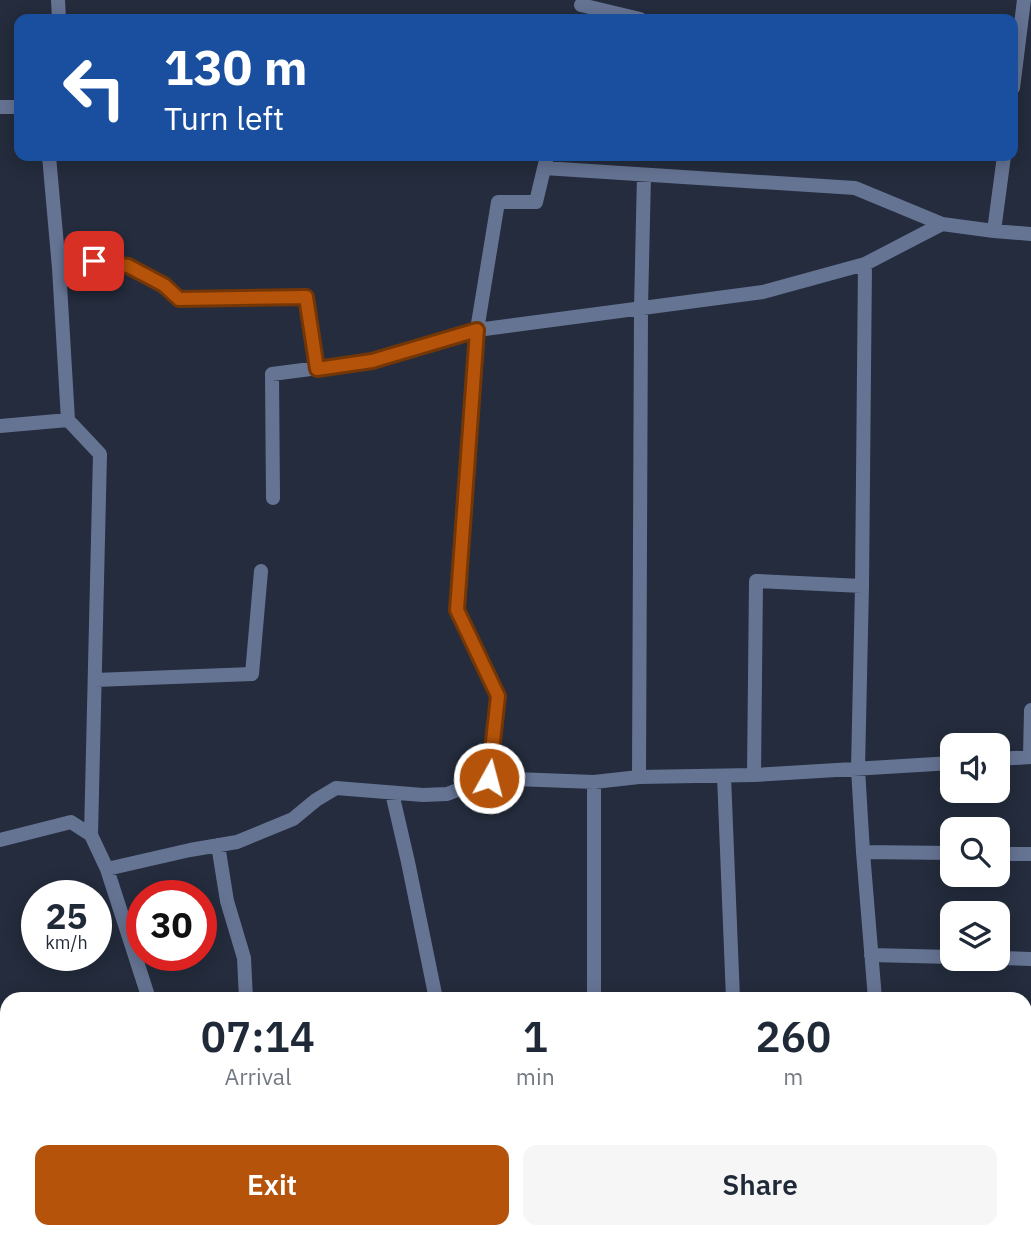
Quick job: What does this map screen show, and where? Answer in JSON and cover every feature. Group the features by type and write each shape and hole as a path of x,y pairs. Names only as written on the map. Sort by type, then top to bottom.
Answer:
{"street":[{"path":"1018,63 1026,24 1024,0"},
{"path":"580,8 613,14"},
{"path":"49,161 60,268 68,420 100,454 91,835 107,869 147,992"},
{"path":"994,231 1003,161"},
{"path":"489,778 498,696 457,610 477,330 498,202 536,202 546,162 644,175 855,188 942,224 1031,234"},
{"path":"639,777 644,175"},
{"path":"272,498 272,374 372,361 477,330 763,292 865,264 942,224"},
{"path":"60,268 94,261 128,266 164,285 179,299 306,297 317,369"},
{"path":"865,264 858,769 874,992"},
{"path":"0,426 68,420"},
{"path":"95,680 252,674 261,571"},
{"path":"754,775 757,581 862,586"},
{"path":"1010,758 1031,757 1031,710"},
{"path":"107,869 237,842 293,819 336,788 424,795 447,794 489,778 594,782 639,777 754,775 940,763"},
{"path":"724,776 733,992"},
{"path":"594,782 594,992"},
{"path":"391,793 435,992"},
{"path":"0,840 71,822 91,835"},
{"path":"218,845 227,901 244,958 246,992"},
{"path":"863,852 940,853"},
{"path":"1010,854 1031,854"},
{"path":"871,955 940,957"},
{"path":"1010,958 1031,959"}],"route":[{"path":"94,261 128,266 164,285 179,299 306,297 317,369 372,361 477,330 457,610 498,696 489,778"}]}
